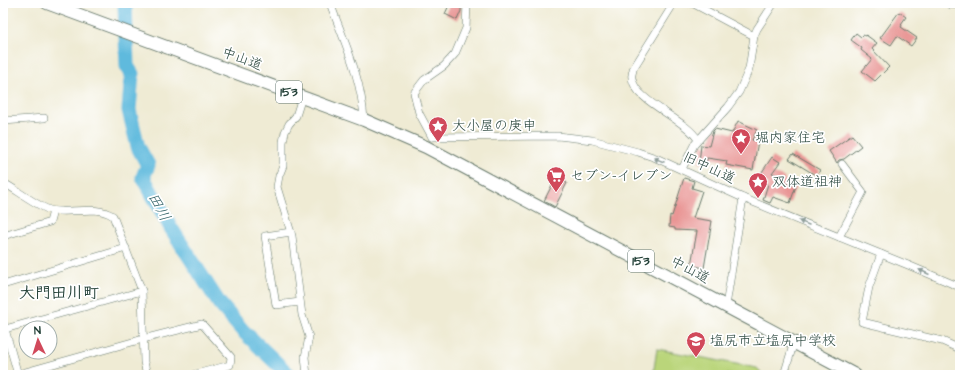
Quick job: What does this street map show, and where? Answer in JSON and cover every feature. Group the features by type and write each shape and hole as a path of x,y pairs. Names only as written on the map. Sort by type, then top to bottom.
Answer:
{"highway":[{"name":"中山道","path":"47,3 64,6 111,27 364,120 429,142 726,306 855,375"}],"street":[{"path":"330,3 356,74 363,107 364,120"},
{"path":"429,142 414,93 424,80 444,66 455,54 466,28 467,3"},
{"path":"674,3 633,69 631,77 637,89 646,98 695,134 698,140"},
{"path":"692,3 754,36"},
{"path":"682,169 694,144 728,107 739,92 749,69 754,36 774,3"},
{"path":"949,3 951,5 955,4 960,6"},
{"path":"302,97 296,116 289,124 282,142 283,166 278,176 277,187 291,232 302,315 309,337 305,357 307,375"},
{"path":"3,121 44,118"},
{"name":"旧中山道","path":"429,142 532,136 578,138 638,152 682,169 743,198 960,287"},
{"path":"839,238 863,192 842,164"},
{"path":"3,181 48,210 60,212 98,210 107,212 113,216 142,292 144,362 147,375"},
{"path":"726,306 743,198"},
{"path":"3,236 50,222 53,210"},
{"path":"291,232 265,236 276,305 300,302"},
{"path":"3,285 126,248"},
{"path":"881,254 870,287 862,322 942,341 960,349"},
{"path":"142,292 4,326 18,375 143,339 202,324 231,357 230,365 192,375"},
{"path":"784,375 794,342"}],"green space":[{"path":"657,349 757,368 764,375 653,375"}],"building":[{"path":"450,3 461,6 461,11 457,20 445,14"},
{"path":"899,12 906,17 901,24 901,27 917,38 911,46 897,36 891,45 880,38"},
{"path":"856,33 861,37 866,35 877,43 872,49 889,67 875,81 862,71 872,59 861,50 862,48 851,40"},
{"path":"738,121 757,130 752,140 758,141 753,170 726,165 727,161 707,158 706,164 699,163 701,145 709,146 713,131 715,129 732,133"},
{"path":"852,135 861,146 844,159 839,160 837,163 829,151"},
{"path":"793,154 820,170 817,176 789,159"},
{"path":"772,157 780,162 772,173 785,178 784,180 787,181 786,183 796,186 790,203 773,197 770,203 763,200 768,184 758,178"},
{"path":"556,177 567,183 555,207 544,201"},
{"path":"684,178 694,181 692,188 702,191 693,218 712,221 704,268 691,265 697,231 675,230 675,228 669,227 670,215 672,216"}],"waterway":[{"name":"田川","path":"125,3 127,66 132,74 129,110 138,147 148,165 143,177 171,228 219,303 243,331 289,375"}],"place":[{"name":"大小屋の庚申","path":"438,143"},
{"name":"堀内家住宅","path":"741,155"},
{"name":"セブン-イレブン","path":"556,193"},
{"name":"双体道祖神","path":"758,199"},
{"name":"塩尻市立塩尻中学校","path":"696,358"}],"district":[{"name":"大門田川町","path":"59,293"}]}
